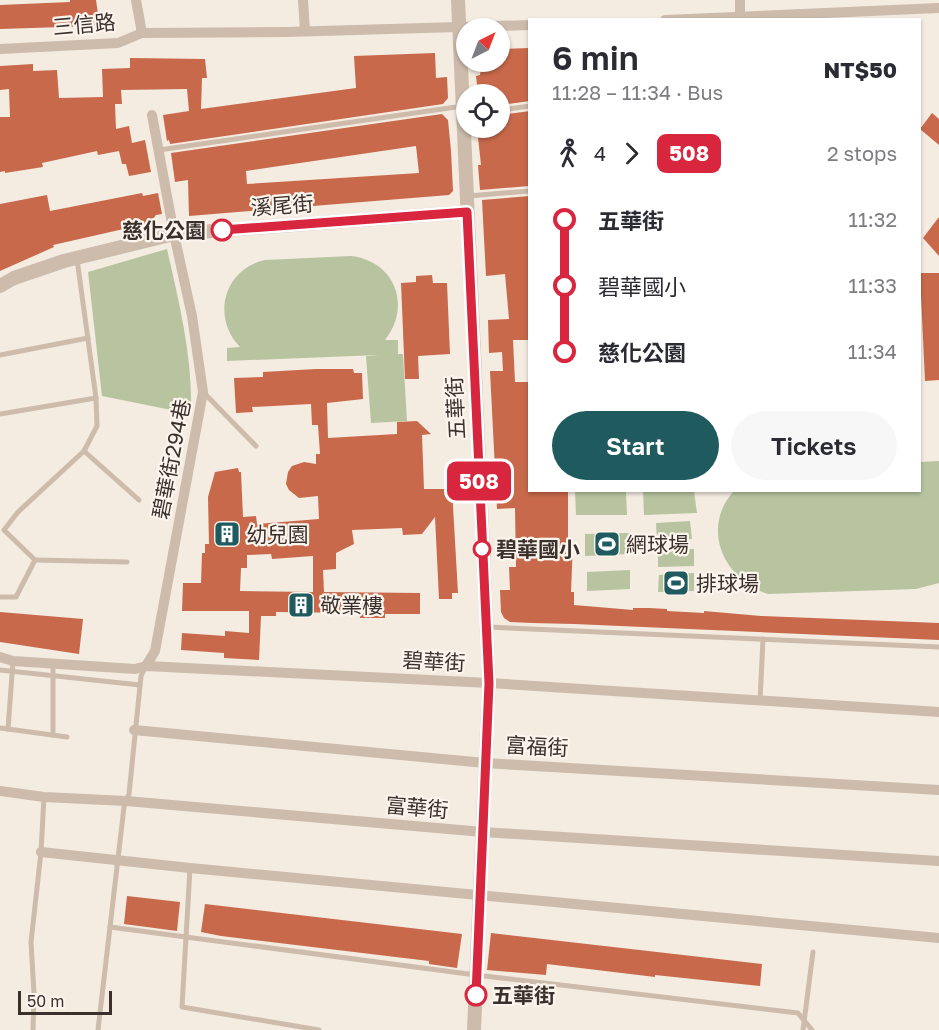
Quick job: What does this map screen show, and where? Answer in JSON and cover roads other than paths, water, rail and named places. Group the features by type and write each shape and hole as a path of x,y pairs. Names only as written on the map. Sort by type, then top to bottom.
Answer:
{"street":[{"path":"136,0 142,33"},
{"path":"303,0 305,32"},
{"name":"五華街","path":"458,0 459,18"},
{"path":"740,0 740,16"},
{"path":"702,18 939,8"},
{"name":"三信路","path":"510,26 528,25"},
{"name":"三信路","path":"0,48 118,43 142,33 456,28"},
{"name":"碧華街294巷","path":"146,666 154,651 203,392 192,316 152,115"},
{"name":"五華街","path":"465,138 489,683 474,1030"},
{"name":"溪尾街","path":"0,286 42,268 174,234 467,212"},
{"name":"碧華街","path":"0,657 13,661 135,669 146,666 489,683 939,711"},
{"name":"富福街","path":"134,730 485,763 939,790"},
{"name":"富華街","path":"0,791 44,797 126,801 483,832 939,861"},
{"path":"41,852 480,896 939,938"}],"lane":[{"path":"510,109 528,106"},
{"path":"159,150 456,113"},
{"path":"466,197 528,190"},
{"path":"77,258 96,398 97,426 84,451 18,512 4,530 35,560 127,562"},
{"path":"0,356 88,338"},
{"path":"203,392 256,446"},
{"path":"0,414 96,398"},
{"path":"84,451 139,500"},
{"path":"0,597 16,597 35,560"},
{"path":"486,627 939,646"},
{"path":"760,701 763,639"},
{"path":"8,729 13,661"},
{"path":"53,664 53,735"},
{"path":"98,1030 118,860 126,801 129,794 141,676 146,666"},
{"path":"0,670 140,685"},
{"path":"0,728 67,736"},
{"path":"33,1030 34,994 31,942 41,852 44,797"},
{"path":"190,868 182,1007 319,1030"},
{"path":"110,927 476,975 798,1013 812,1030"},
{"path":"803,1030 813,952"}],"place":[{"name":"慈化公園","path":"222,230"},
{"name":"幼兒園","path":"227,534"},
{"name":"網球場","path":"607,544"},
{"name":"碧華國小","path":"482,549"},
{"name":"排球場","path":"676,583"},
{"name":"敬業樓","path":"301,605"},
{"name":"五華街","path":"476,995"}]}
